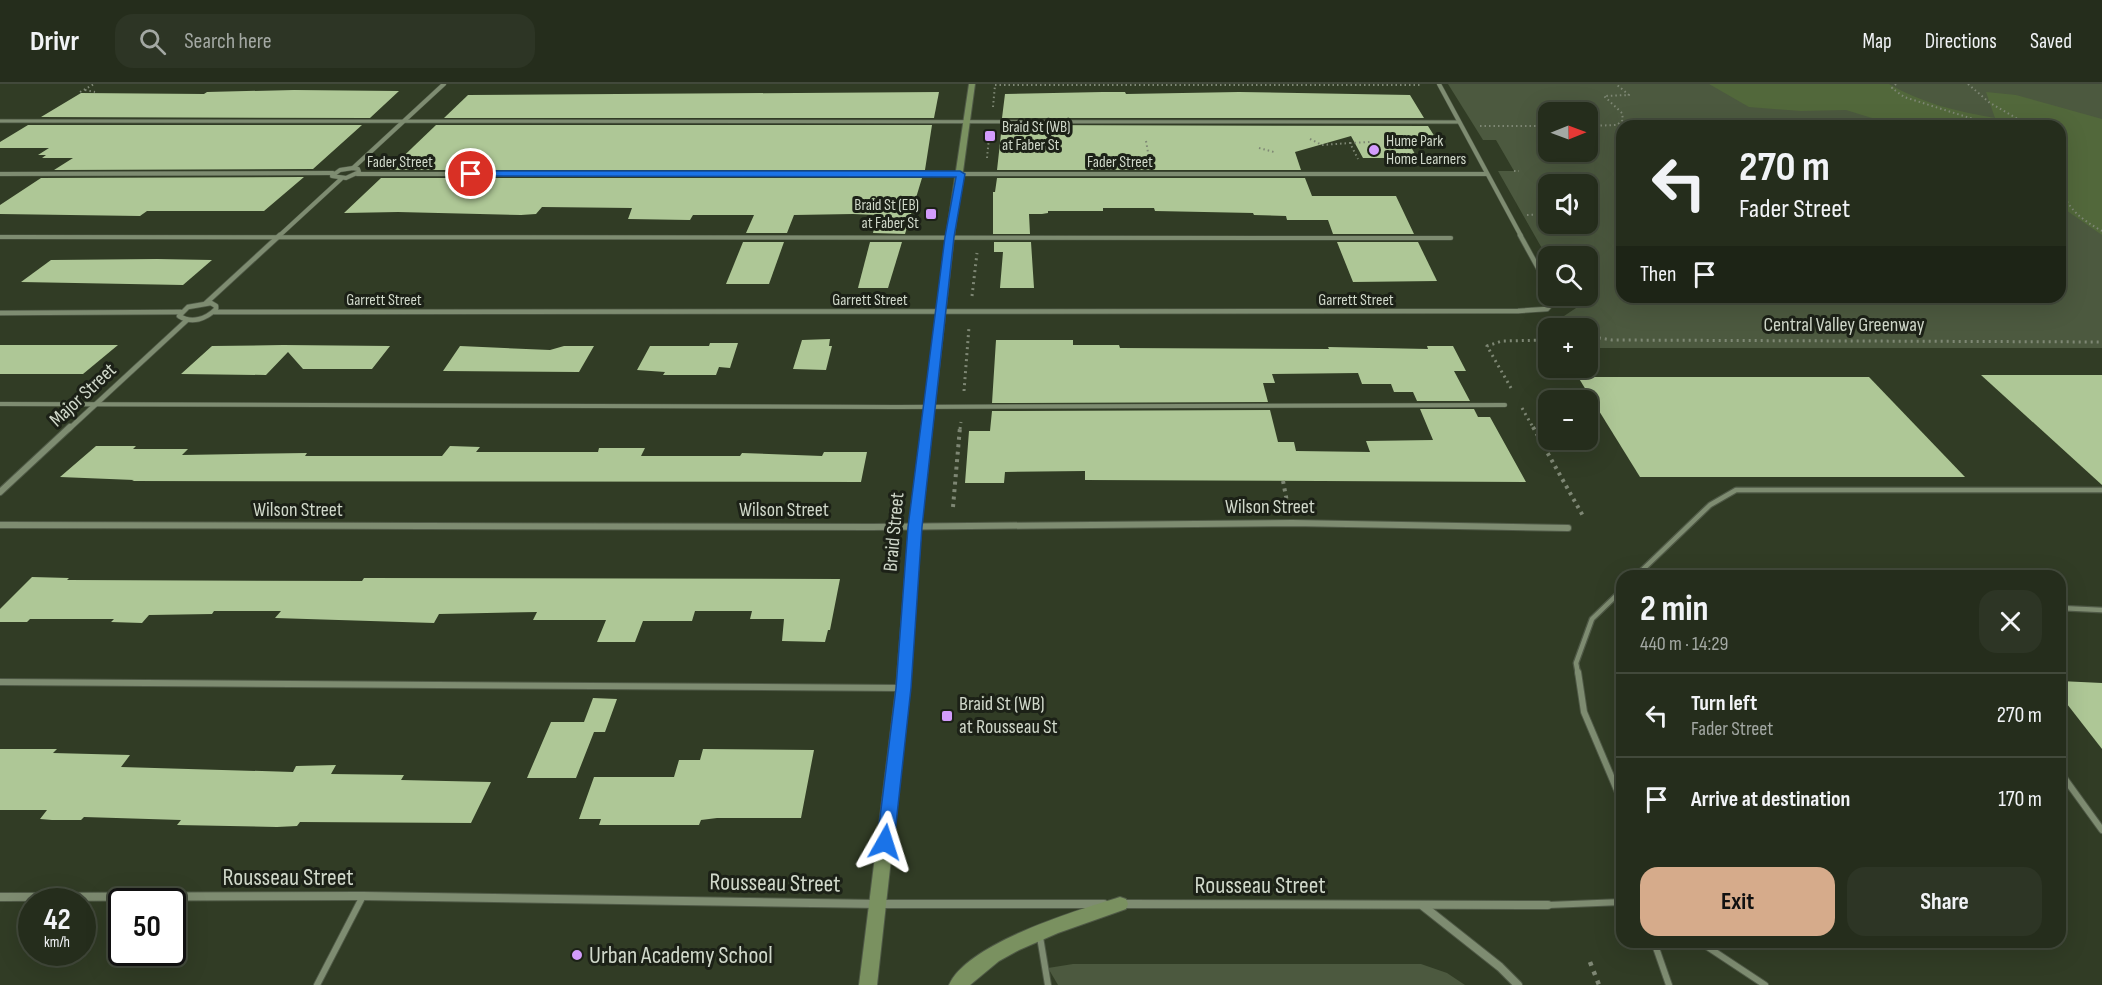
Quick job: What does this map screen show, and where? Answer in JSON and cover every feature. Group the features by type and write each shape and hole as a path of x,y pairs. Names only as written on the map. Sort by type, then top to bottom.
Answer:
{"main road":[{"name":"Braid Street","path":"868,985 903,688 915,527 950,237 972,84"},
{"path":"958,985 1008,946 1039,932 1120,904"}],"street":[{"path":"0,174 333,173 352,168 444,84"},
{"path":"1439,84 1538,268"},
{"path":"352,168 360,171 357,174"},
{"path":"333,173 332,176 341,178"},
{"name":"Fader Street","path":"341,178 357,174 1486,174"},
{"path":"0,313 181,312 189,307 206,303 341,178"},
{"path":"206,303 216,306 214,312"},
{"name":"Garrett Street","path":"187,320 205,317 214,312 1518,311 1546,309 1549,306"},
{"path":"181,312 180,318 187,320"},
{"name":"Major Street","path":"0,492 187,320"},
{"name":"Wilson Street","path":"0,525 915,527 1292,523 1568,528"},
{"name":"Rousseau Street","path":"0,897 363,896 878,904 1548,905"},
{"path":"1423,905 1500,967 1518,985"}],"lane":[{"path":"0,121 1459,122"},
{"path":"0,237 1451,238"},
{"path":"0,404 929,407 1505,405"},
{"path":"1642,570 1710,505 1737,490 2102,490"},
{"path":"1616,596 1592,619 1576,663 1584,712 1616,788"},
{"path":"2066,608 2102,610"},
{"path":"0,682 903,688"},
{"path":"2066,780 2102,830"},
{"path":"317,985 363,896"},
{"path":"1548,905 1616,902"},
{"path":"1039,932 1048,985"},
{"path":"1656,948 1669,985"},
{"path":"1709,948 1765,985"}],"path":[{"path":"80,92 94,84"},
{"path":"1616,84 1629,96 1604,96 1622,113 1623,120"},
{"path":"1896,84 1892,88 1904,97 1976,120"},
{"path":"1968,84 1985,101 2016,120"},
{"path":"995,85 1420,85"},
{"path":"85,90 95,92"},
{"path":"1598,126 1616,125"},
{"path":"1473,126 1538,126"},
{"path":"1310,139 1322,145 1370,142"},
{"path":"1146,141 1149,159 1159,160"},
{"path":"1350,143 1358,160"},
{"path":"1259,148 1273,150 1276,157"},
{"path":"1514,171 1519,171"},
{"path":"2066,206 2078,217 2102,231"},
{"path":"1532,214 1538,214"},
{"path":"975,303 971,300 977,252"},
{"name":"Central Valley Greenway","path":"1598,338 1612,340 2102,342"},
{"path":"1515,395 1487,346 1502,341 1538,340"},
{"path":"1520,405 1589,527 1568,528"},
{"path":"953,510 962,413"},
{"path":"1590,962 1599,985"}],"green space":[{"path":"1448,84 2102,84 2102,348 1598,348 1598,318 1561,318 1576,308 1575,306 1598,306 1598,246 1541,246 1498,171 1514,171 1496,140 1483,140"},
{"path":"1709,84 1889,84 1940,106 1995,118 1986,92 2016,95 2102,119 2102,235 2066,210 2066,120 1878,120 1846,110 1801,111 1749,107"},
{"path":"1073,964 1421,964 1447,973 1465,985 1058,985 1048,968"}],"building":[{"path":"399,91 370,118 41,117 81,93 204,94 207,92"},
{"path":"939,92 934,118 444,118 468,95"},
{"path":"1125,92 1126,94 1239,92 1410,95 1424,118 1002,118 1005,94"},
{"path":"28,125 362,125 313,169 54,170 73,158 42,158 46,155 38,155 49,148 0,148 0,142"},
{"path":"436,125 932,125 925,170 389,170"},
{"path":"1002,125 1428,126 1440,145 1410,145 1415,154 1398,154 1400,158 1363,158 1351,136 1295,152 1301,170 997,170"},
{"path":"304,177 264,211 147,211 140,216 0,214 0,205 41,178"},
{"path":"381,178 922,178 905,234 873,233 877,215 853,214 794,215 787,233 746,233 754,215 693,215 690,220 628,219 632,208 542,207 536,214 521,215 344,213"},
{"path":"997,178 1305,178 1312,196 1396,196 1414,234 1333,234 1328,220 1287,220 1286,216 1254,215 1253,213 1103,208 1103,211 1048,211 1042,214 1029,214 1030,234 993,234 993,192 995,192"},
{"path":"743,242 784,242 769,284 726,284"},
{"path":"870,242 902,242 888,288 858,288"},
{"path":"994,242 1031,242 1034,288 1000,288 1003,252 994,252"},
{"path":"1337,242 1418,242 1437,281 1353,282"},
{"path":"51,260 212,260 183,285 21,282"},
{"path":"830,339 829,346 832,346 826,370 793,369 802,340"},
{"path":"996,340 1073,340 1073,345 1119,345 1120,348 1428,349 1427,346 1453,346 1466,371 1454,371 1470,401 1417,401 1413,392 1394,392 1391,384 1362,384 1358,373 1272,374 1275,383 1263,383 1268,402 992,403"},
{"path":"710,343 738,343 730,368 719,367 716,375 663,375 665,372 637,370 650,346 709,346"},
{"path":"0,345 118,345 83,374 0,374"},
{"path":"212,346 390,346 372,369 303,369 288,352 266,375 181,374"},
{"path":"460,346 550,350 564,346 594,346 579,372 443,371"},
{"path":"1981,375 2102,375 2102,485"},
{"path":"1869,377 1965,477 1640,477 1598,409 1598,390 1586,390 1579,378"},
{"path":"1420,409 1474,409 1478,417 1490,417 1526,482 1085,480 1085,471 1005,472 1004,483 965,483 969,431 990,431 992,411 1270,410 1278,442 1294,442 1296,451 1370,452 1366,441 1433,440"},
{"path":"96,446 188,449 182,455 307,453 305,456 442,456 450,446 480,447 476,452 598,452 599,448 645,448 641,456 740,456 742,453 822,456 824,452 867,452 861,482 132,481 134,480 60,477"},
{"path":"32,577 69,578 67,580 362,581 364,578 840,579 830,630 828,630 825,642 782,641 784,619 750,619 752,611 695,611 692,621 643,621 635,642 597,642 606,620 533,620 537,612 439,614 434,623 275,618 281,611 214,611 212,614 149,615 142,623 111,622 114,619 30,619 27,622 0,622 0,609"},
{"path":"2066,681 2102,683 2102,749 2066,703"},
{"path":"593,698 617,699 605,732 594,732 576,778 527,778 551,722 584,722"},
{"path":"0,749 57,749 53,753 130,755 121,767 293,772 296,766 336,765 331,774 404,775 401,780 491,782 471,823 300,822 297,826 277,827 177,825 181,820 84,817 81,820 52,820 40,819 47,810 0,810"},
{"path":"703,749 814,750 801,818 717,818 701,820 699,825 599,825 601,819 579,819 594,777 674,777 679,760 700,760"}],"place":[{"name":"Braid St (WB) at Faber St","path":"990,136"},
{"name":"Hume Park Home Learners","path":"1374,150"},
{"name":"Braid St (EB) at Faber St","path":"931,214"},
{"name":"Braid St (WB) at Rousseau St","path":"947,716"},
{"name":"Urban Academy School","path":"577,955"}],"route":[{"path":"471,174 960,174 950,237 915,527 903,688 885,842"}]}
